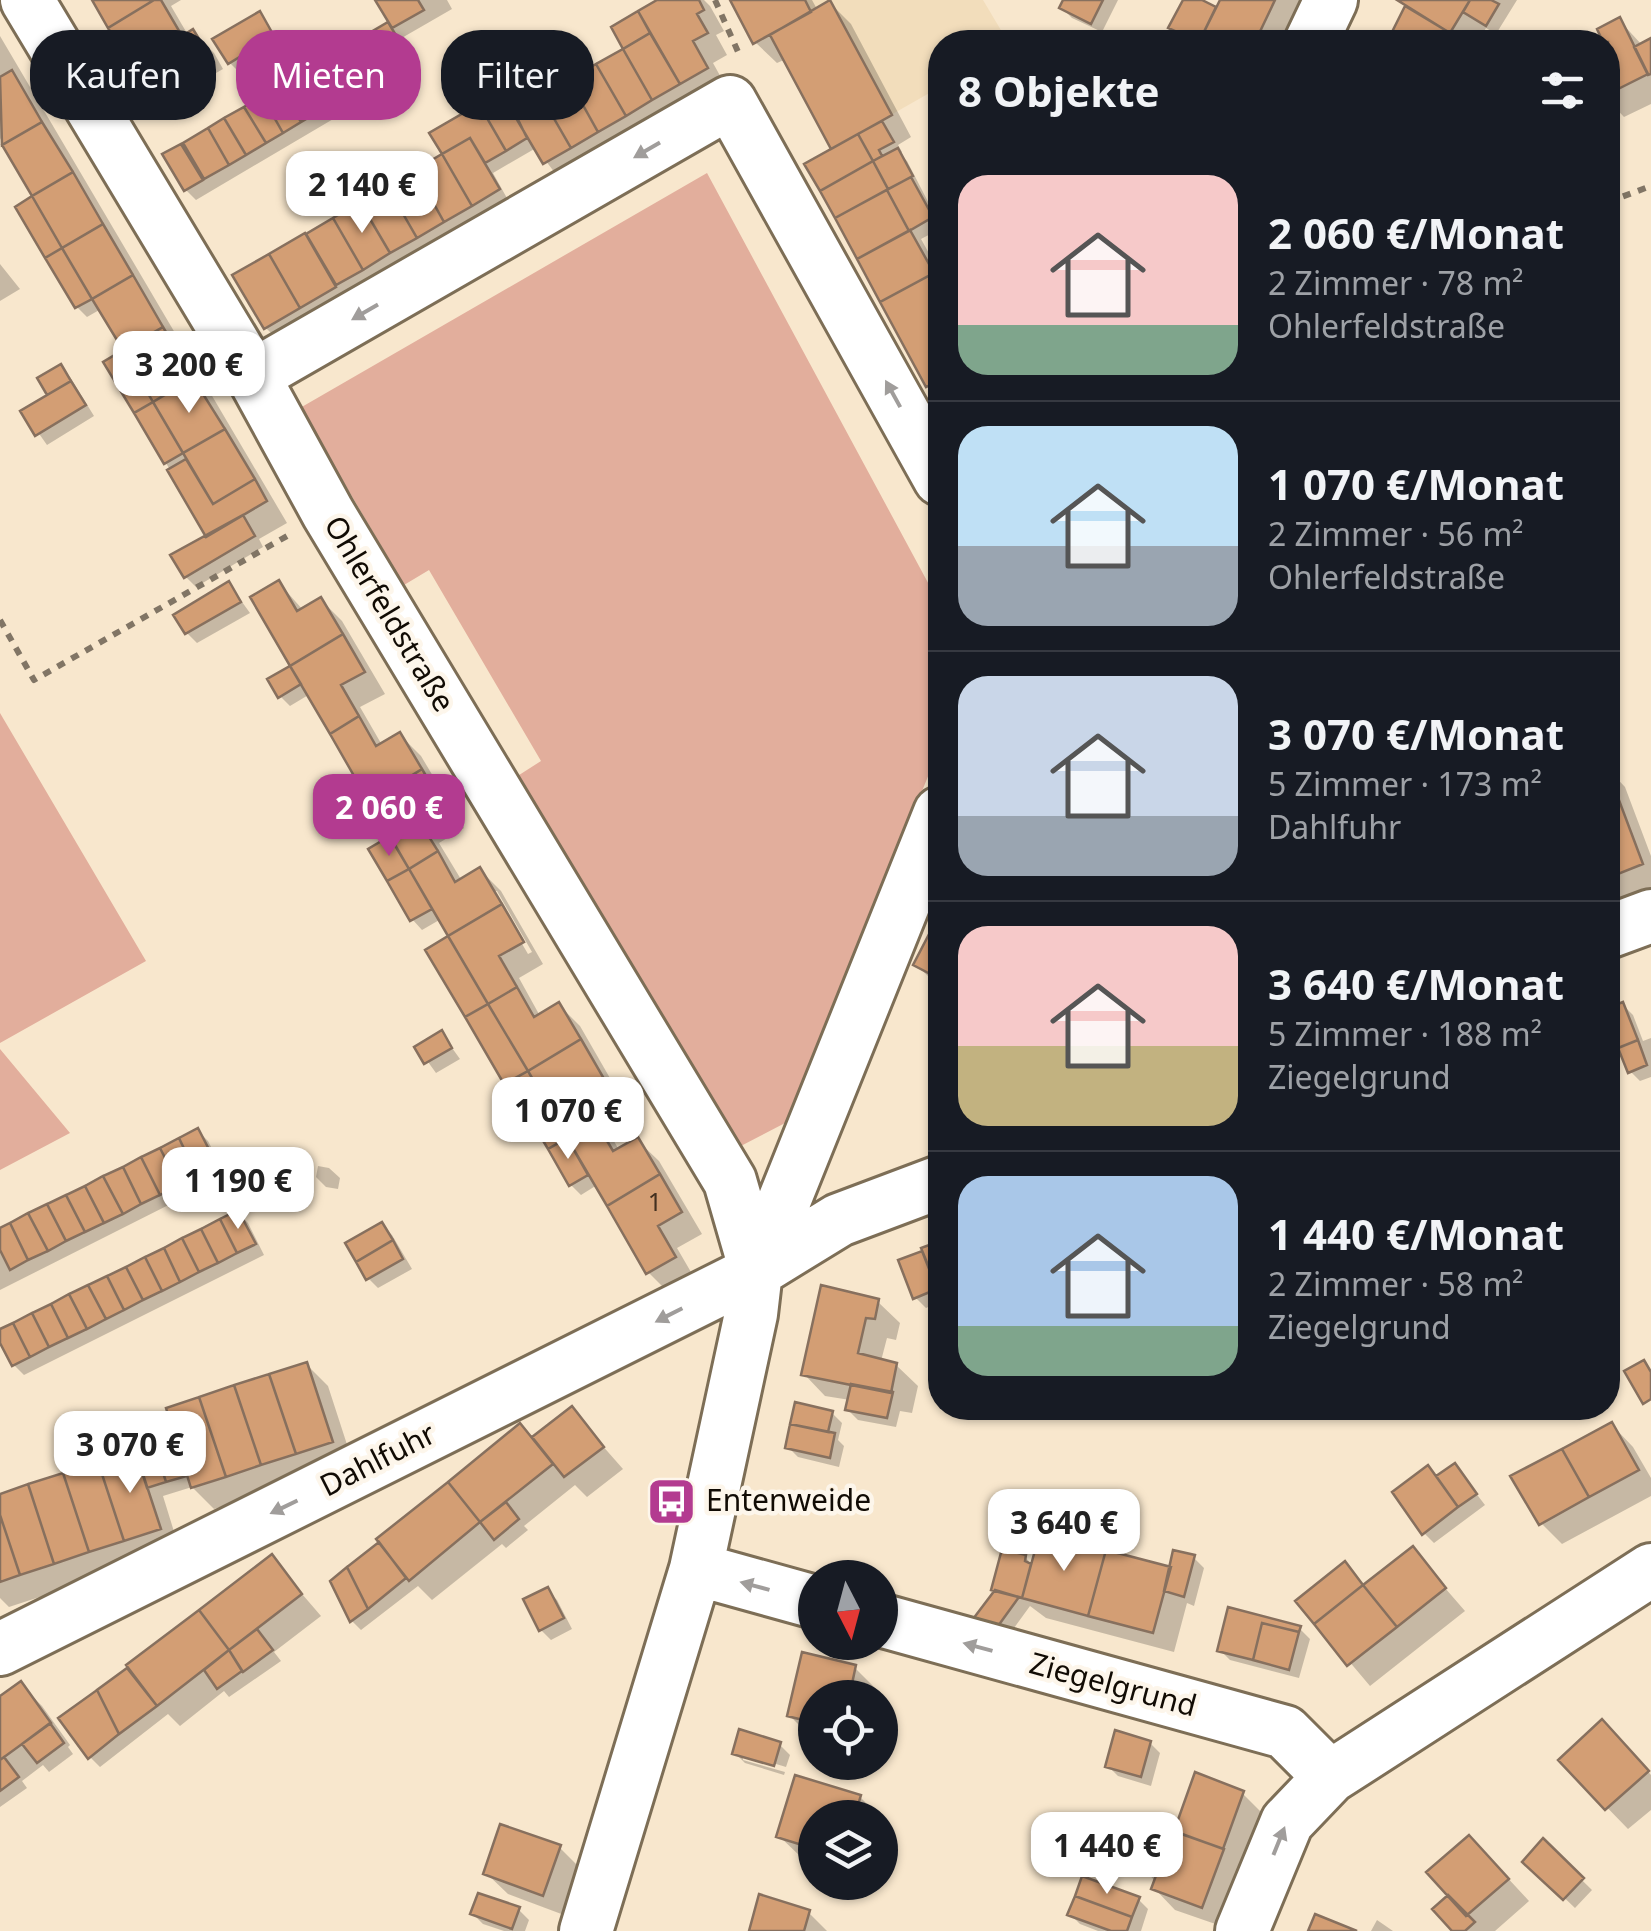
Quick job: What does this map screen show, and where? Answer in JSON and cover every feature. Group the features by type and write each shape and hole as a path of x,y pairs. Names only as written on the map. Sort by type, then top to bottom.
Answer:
{"street":[{"name":"Ohlerfeldstraße","path":"27,0 252,376 328,513 730,1181 756,1271"},
{"path":"1317,30 1331,0"},
{"path":"252,376 730,102 928,458"},
{"path":"586,1931 696,1569 751,1314 756,1271 928,843"},
{"path":"1620,928 1651,916"},
{"name":"Dahlfuhr","path":"0,1649 756,1271 839,1220 928,1187"},
{"path":"696,1569 798,1597"},
{"path":"1242,1931 1287,1822 1330,1777 1651,1570"},
{"name":"Ziegelgrund","path":"898,1625 1285,1732 1330,1777"}],"path":[{"path":"1620,198 1651,186"},
{"path":"0,620 34,680 328,513"}],"shaded area":[{"path":"730,0 983,0 1001,30 928,30 928,94 831,149 770,35 753,44"},
{"path":"707,173 928,583 928,776 787,1122 735,1149 516,777 541,761 429,570 404,585 300,408"},
{"path":"0,713 146,961 0,1043"},
{"path":"0,1049 70,1133 0,1170"}],"building":[{"path":"92,0 154,0 108,28"},
{"path":"154,0 161,0 178,30 109,30"},
{"path":"375,0 418,0 424,10 392,28"},
{"path":"657,0 699,0 704,10 697,14 708,33 693,41 708,68 680,84 638,11"},
{"path":"730,0 805,0 811,12 753,44"},
{"path":"830,0 892,115 831,149 770,35"},
{"path":"1063,0 1103,0 1091,24 1059,8"},
{"path":"1183,0 1202,0 1216,7 1205,30 1168,28"},
{"path":"1220,0 1275,0 1261,30 1205,30"},
{"path":"1397,0 1470,0 1452,30 1445,30"},
{"path":"1470,0 1499,4 1486,26 1463,12"},
{"path":"1405,6 1445,30 1393,30"},
{"path":"260,11 271,30 236,30 236,59 228,64 216,45 216,37"},
{"path":"638,11 650,33 623,49 611,27"},
{"path":"1620,17 1648,74 1620,88 1620,30 1597,29"},
{"path":"388,22 393,30 374,30"},
{"path":"650,33 680,84 652,100 623,49"},
{"path":"1651,38 1651,74 1648,75 1634,47"},
{"path":"623,49 652,100 626,116 596,64"},
{"path":"594,65 626,116 598,132 591,120"},
{"path":"12,70 30,101 30,120 42,122 2,145 0,77"},
{"path":"236,111 236,120 252,120 266,143 246,155 224,118"},
{"path":"224,118 246,155 229,165 208,128"},
{"path":"252,120 276,120 283,133 266,143"},
{"path":"276,120 300,120 301,122 283,133"},
{"path":"451,120 488,120 506,151 485,163 470,138 442,154 429,133"},
{"path":"488,120 518,120 527,138 506,151"},
{"path":"517,120 555,120 571,148 543,164"},
{"path":"555,120 591,120 598,132 571,148"},
{"path":"882,121 894,142 879,150 882,156 873,161 858,134"},
{"path":"42,122 73,172 32,196 2,145"},
{"path":"208,128 229,165 204,179 183,143"},
{"path":"858,134 873,161 820,191 804,164"},
{"path":"470,138 500,189 472,206 442,154"},
{"path":"181,144 203,180 184,191 162,154"},
{"path":"898,148 913,176 888,189 873,161"},
{"path":"442,154 472,206 444,222 415,170"},
{"path":"873,161 888,189 835,218 820,191"},
{"path":"415,170 444,222 417,238 387,186"},
{"path":"73,172 103,224 62,248 32,196"},
{"path":"911,177 928,208 928,220 909,231 887,190"},
{"path":"387,186 417,238 390,253 360,202"},
{"path":"887,190 909,231 857,259 835,218"},
{"path":"32,196 62,248 45,258 15,207"},
{"path":"360,202 390,253 363,270 333,218"},
{"path":"333,218 363,270 336,285 306,234"},
{"path":"103,224 133,275 92,299 62,248"},
{"path":"910,230 928,262 928,276 880,302 857,259"},
{"path":"305,233 336,287 300,308 269,254"},
{"path":"62,248 92,299 75,308 45,258"},
{"path":"269,254 300,308 264,329 232,275"},
{"path":"133,275 163,327 123,350 92,299"},
{"path":"928,276 928,386 926,387 880,302"},
{"path":"163,327 193,378 153,402 123,350"},
{"path":"123,350 153,402 134,413 103,362"},
{"path":"61,364 71,381 47,395 37,378"},
{"path":"193,378 225,429 183,453 153,402"},
{"path":"71,381 86,405 35,436 20,411"},
{"path":"153,402 183,453 164,464 134,413"},
{"path":"225,429 255,479 213,504 183,453"},
{"path":"186,459 213,504 255,479 267,501 206,537 167,470"},
{"path":"243,515 255,536 184,578 170,555"},
{"path":"279,580 297,611 321,597 343,634 290,666 250,597"},
{"path":"229,581 241,602 185,634 173,615"},
{"path":"343,634 365,672 341,685 359,716 330,734 290,666"},
{"path":"290,666 301,684 278,698 267,679"},
{"path":"359,716 376,746 400,732 422,769 369,802 330,734"},
{"path":"422,769 444,806 419,821 438,851 409,869 369,802"},
{"path":"1620,803 1643,864 1620,873"},
{"path":"390,836 409,869 387,881 368,849"},
{"path":"438,851 455,882 480,867 502,904 448,936 409,869"},
{"path":"409,869 432,909 410,921 387,881"},
{"path":"502,904 524,942 499,956 517,987 488,1004 448,936"},
{"path":"448,936 488,1004 465,1017 425,950"},
{"path":"928,936 928,973 913,965"},
{"path":"517,987 534,1017 559,1002 581,1039 528,1071 488,1004"},
{"path":"1623,1002 1638,1040 1620,1047"},
{"path":"488,1004 528,1071 504,1084 465,1017"},
{"path":"442,1030 452,1048 424,1064 414,1047"},
{"path":"581,1039 603,1077 578,1091 596,1122 567,1138 528,1071"},
{"path":"1638,1040 1647,1065 1628,1073 1620,1047"},
{"path":"528,1071 567,1138 548,1149 508,1082"},
{"path":"596,1122 613,1151 638,1137 660,1174 607,1206 567,1138"},
{"path":"198,1128 217,1165 197,1176 179,1138"},
{"path":"179,1138 197,1176 179,1185 160,1148"},
{"path":"567,1138 588,1175 569,1186 548,1149"},
{"path":"160,1148 179,1185 160,1195 141,1157"},
{"path":"141,1157 160,1195 141,1204 123,1167"},
{"path":"123,1167 141,1204 123,1214 103,1176"},
{"path":"660,1174 682,1212 658,1226 676,1257 646,1274 607,1206"},
{"path":"103,1176 123,1214 104,1223 85,1186"},
{"path":"85,1186 104,1223 85,1232 66,1195"},
{"path":"66,1195 85,1232 66,1241 47,1204"},
{"path":"47,1204 66,1241 48,1251 28,1213"},
{"path":"238,1210 256,1244 237,1253 220,1219"},
{"path":"28,1213 48,1251 28,1260 10,1223"},
{"path":"220,1219 237,1253 218,1263 201,1229"},
{"path":"382,1222 393,1240 356,1262 345,1243"},
{"path":"10,1223 28,1260 10,1270 0,1250 0,1228"},
{"path":"201,1229 218,1263 199,1272 182,1238"},
{"path":"182,1238 199,1272 180,1282 164,1248"},
{"path":"393,1240 403,1259 366,1280 356,1262"},
{"path":"928,1245 928,1265 921,1248"},
{"path":"164,1248 180,1282 162,1291 145,1257"},
{"path":"922,1251 928,1266 928,1293 913,1299 898,1260"},
{"path":"145,1257 162,1291 143,1300 126,1267"},
{"path":"126,1267 143,1300 124,1310 107,1276"},
{"path":"107,1276 124,1310 106,1319 88,1285"},
{"path":"88,1285 106,1319 87,1329 69,1294"},
{"path":"821,1285 879,1299 875,1319 866,1318 858,1353 897,1363 891,1393 801,1375"},
{"path":"69,1294 87,1329 68,1338 51,1304"},
{"path":"51,1304 68,1338 49,1347 32,1313"},
{"path":"32,1313 49,1347 30,1357 13,1323"},
{"path":"13,1323 30,1357 12,1366 0,1343 0,1329"},
{"path":"1644,1360 1651,1372 1651,1399 1643,1404 1624,1371"},
{"path":"307,1362 333,1442 296,1454 269,1374"},
{"path":"269,1374 296,1454 261,1465 234,1385"},
{"path":"851,1384 893,1392 887,1418 845,1410"},
{"path":"234,1385 261,1465 226,1477 199,1397"},
{"path":"199,1397 226,1477 191,1488 166,1408"},
{"path":"795,1402 833,1411 828,1432 790,1424"},
{"path":"572,1406 604,1447 564,1477 532,1437"},
{"path":"1612,1422 1639,1470 1589,1497 1562,1449"},
{"path":"520,1423 553,1464 480,1522 448,1482"},
{"path":"790,1424 835,1433 830,1458 785,1448"},
{"path":"175,1436 187,1476 166,1482 154,1444"},
{"path":"154,1444 166,1482 147,1488 135,1450"},
{"path":"1562,1449 1589,1497 1539,1525 1510,1476"},
{"path":"135,1450 161,1529 124,1541 98,1462"},
{"path":"98,1462 124,1541 89,1552 63,1473"},
{"path":"1455,1463 1477,1494 1458,1507 1436,1476"},
{"path":"1428,1465 1458,1507 1422,1535 1392,1492"},
{"path":"63,1473 89,1552 54,1564 28,1484"},
{"path":"448,1482 480,1522 409,1581 376,1539"},
{"path":"28,1484 54,1564 20,1575 0,1515 0,1494"},
{"path":"506,1502 519,1519 494,1540 480,1522"},
{"path":"0,1515 20,1575 0,1582"},
{"path":"1040,1532 1106,1550 1088,1616 1022,1598"},
{"path":"379,1542 406,1578 368,1609 347,1567"},
{"path":"1413,1546 1446,1588 1397,1627 1363,1585"},
{"path":"1002,1549 1026,1555 1025,1561 1031,1564 1022,1598 991,1590"},
{"path":"1106,1550 1171,1567 1153,1633 1088,1616"},
{"path":"1173,1550 1195,1555 1184,1597 1164,1591"},
{"path":"272,1554 302,1594 229,1650 199,1610"},
{"path":"1345,1561 1363,1585 1314,1624 1295,1601"},
{"path":"347,1567 368,1609 350,1622 330,1581"},
{"path":"1363,1585 1397,1627 1347,1666 1314,1624"},
{"path":"548,1587 564,1618 539,1631 523,1599"},
{"path":"995,1590 1019,1597 998,1626 973,1619"},
{"path":"1228,1607 1301,1626 1299,1632 1262,1623 1253,1660 1217,1651"},
{"path":"199,1610 229,1650 157,1706 126,1665"},
{"path":"1262,1623 1299,1632 1289,1670 1253,1660"},
{"path":"257,1629 273,1650 243,1672 229,1650"},
{"path":"229,1650 242,1671 217,1689 204,1670"},
{"path":"800,1660 835,1660 856,1665 853,1680 798,1680 798,1719 787,1716"},
{"path":"127,1668 157,1706 119,1734 97,1690"},
{"path":"21,1681 51,1723 0,1760 0,1696"},
{"path":"97,1690 119,1734 88,1759 58,1718"},
{"path":"1602,1719 1649,1771 1605,1810 1558,1760"},
{"path":"50,1723 64,1743 37,1763 22,1744"},
{"path":"739,1729 781,1742 774,1766 732,1754"},
{"path":"1115,1730 1151,1741 1141,1777 1105,1767"},
{"path":"4,1757 19,1777 0,1791 0,1760"},
{"path":"1195,1772 1244,1791 1223,1849 1174,1831"},
{"path":"795,1775 798,1780 812,1780 861,1795 859,1800 798,1800 798,1844 776,1837"},
{"path":"500,1824 561,1845 543,1896 483,1874"},
{"path":"1153,1824 1224,1849 1202,1908 1151,1889 1157,1873 1137,1866"},
{"path":"1469,1835 1509,1879 1466,1916 1426,1872"},
{"path":"1543,1838 1584,1878 1563,1900 1522,1862"},
{"path":"1082,1876 1140,1897 1132,1917 1075,1896"},
{"path":"478,1893 520,1907 512,1929 470,1914"},
{"path":"759,1894 810,1910 804,1931 749,1931"},
{"path":"1448,1895 1475,1922 1465,1931 1452,1931 1432,1909"},
{"path":"1075,1896 1132,1917 1127,1931 1111,1931 1067,1915"},
{"path":"1315,1914 1357,1931 1308,1931"}],"place":[{"name":"Entenweide","path":"671,1501"}]}
